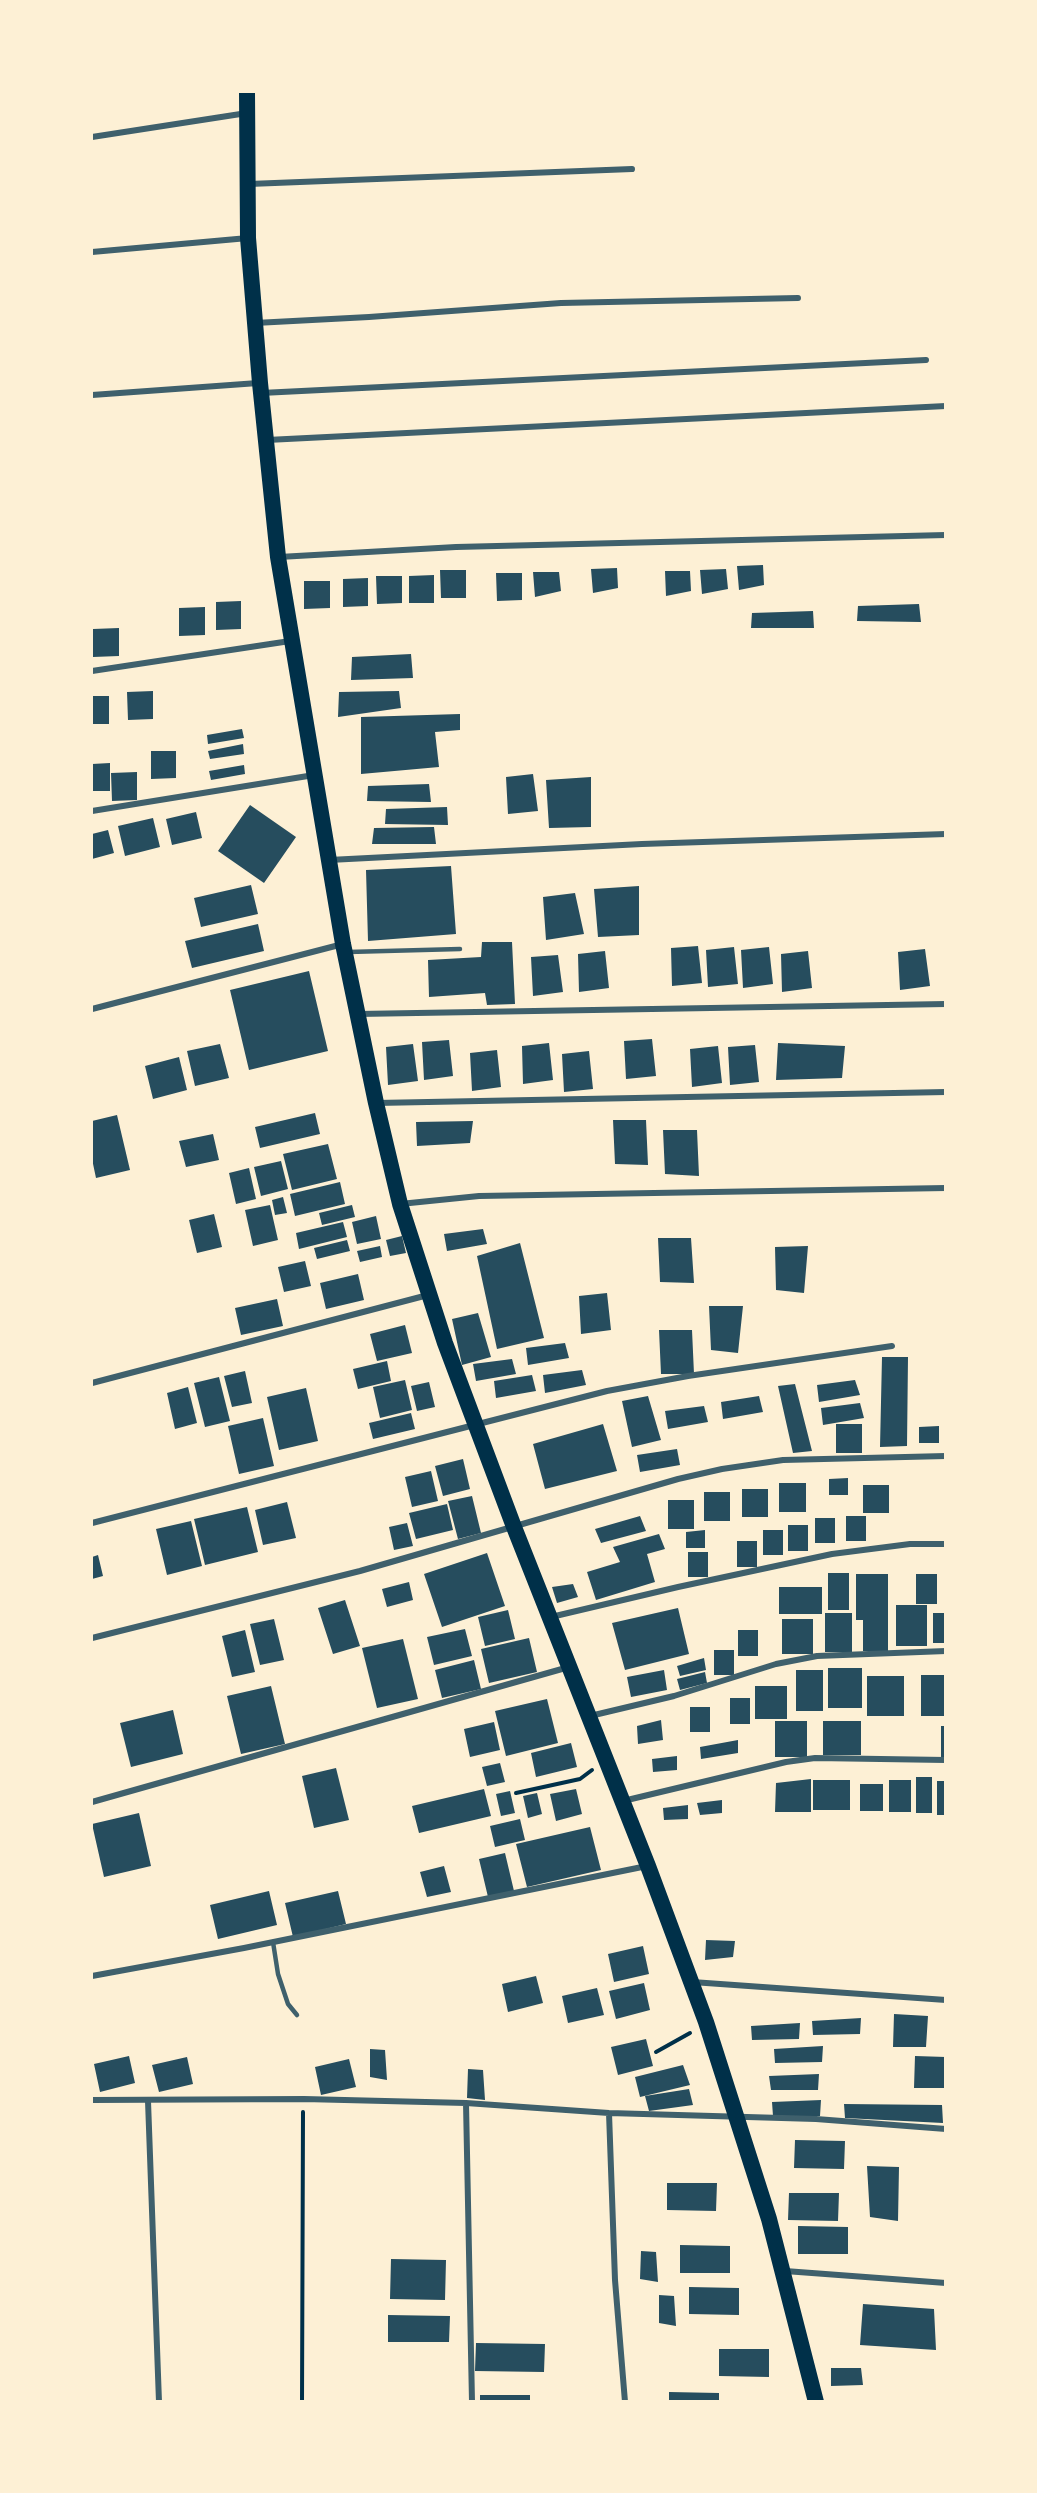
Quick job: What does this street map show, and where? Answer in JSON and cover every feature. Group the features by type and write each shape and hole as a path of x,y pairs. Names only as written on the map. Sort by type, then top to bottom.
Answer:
{"highway":[{"path":"247,92 248,238 260,388 278,557 344,948 376,1103 400,1204 429,1295 475,1424 648,1866 706,2022 769,2219 816,2402"}],"street":[{"path":"92,137 248,113"},
{"path":"248,184 632,169"},
{"path":"92,252 248,238"},
{"path":"254,322 369,317 561,303 798,298"},
{"path":"92,395 926,360"},
{"path":"266,440 945,406"},
{"path":"278,557 456,547 945,535"},
{"path":"92,671 292,641"},
{"path":"92,812 315,775"},
{"path":"329,860 642,844 945,834"},
{"path":"92,1009 344,948"},
{"path":"358,1014 945,1004"},
{"path":"376,1103 945,1092"},
{"path":"400,1204 479,1196 945,1188"},
{"path":"92,1383 429,1295"},
{"path":"92,1523 607,1391 688,1376 892,1346"},
{"path":"92,1638 360,1571 678,1479 722,1469 783,1460 945,1456"},
{"path":"550,1617 832,1554 900,1545 945,1544"},
{"path":"589,1716 674,1696 776,1664 818,1656 945,1651"},
{"path":"92,1802 569,1667"},
{"path":"622,1801 786,1762 815,1758 945,1760"},
{"path":"92,1976 648,1866"},
{"path":"692,1982 945,2000"},
{"path":"92,2100 303,2099 466,2103 609,2113 816,2119 945,2129"},
{"path":"148,2101 159,2402"},
{"path":"466,2103 472,2402"},
{"path":"609,2113 615,2280 625,2402"},
{"path":"782,2271 945,2283"}],"lane":[{"path":"344,948 460,949"},
{"path":"273,1942 278,1974 288,2004 297,2015"}],"path":[{"path":"516,1793 580,1779 606,1761"},
{"path":"656,2052 706,2022"},
{"path":"302,2402 303,2099"}],"building":[{"path":"763,565 764,585 739,590 737,566"},
{"path":"617,568 618,588 593,593 591,569"},
{"path":"726,569 728,589 702,594 700,570"},
{"path":"440,570 466,570 466,598 441,598"},
{"path":"665,571 690,571 691,591 666,596"},
{"path":"533,572 559,572 561,591 535,597"},
{"path":"496,573 522,573 522,600 497,601"},
{"path":"434,575 434,603 409,603 409,576"},
{"path":"376,576 402,576 402,603 377,604"},
{"path":"368,578 368,606 343,607 343,579"},
{"path":"304,581 330,581 330,608 304,609"},
{"path":"241,601 241,629 216,630 216,602"},
{"path":"919,604 921,622 857,621 858,606"},
{"path":"205,607 205,635 179,636 179,608"},
{"path":"813,611 814,628 751,628 752,613"},
{"path":"119,628 119,656 93,657 93,629"},
{"path":"411,654 413,678 351,680 352,657"},
{"path":"153,691 153,719 128,720 127,692"},
{"path":"399,691 401,708 338,717 339,692"},
{"path":"92,696 109,696 109,724 92,724"},
{"path":"460,714 460,730 435,732 439,767 361,774 361,717"},
{"path":"242,729 244,738 208,744 207,735"},
{"path":"243,744 244,754 210,759 208,751"},
{"path":"151,751 176,751 176,778 151,779"},
{"path":"110,763 110,791 92,791 92,764"},
{"path":"244,765 245,774 211,780 209,771"},
{"path":"137,772 137,800 112,801 111,773"},
{"path":"533,774 538,811 508,814 506,777"},
{"path":"591,777 591,827 549,828 546,780"},
{"path":"429,784 431,802 367,801 368,786"},
{"path":"250,805 296,837 264,883 218,851"},
{"path":"447,807 448,825 385,824 386,809"},
{"path":"196,812 202,838 172,845 166,819"},
{"path":"153,818 160,847 125,856 118,826"},
{"path":"434,827 436,844 372,844 374,828"},
{"path":"108,830 114,853 92,859 92,834"},
{"path":"451,866 456,934 368,941 366,870"},
{"path":"251,885 258,914 201,927 194,898"},
{"path":"639,886 639,935 598,937 594,889"},
{"path":"575,893 584,934 546,940 543,897"},
{"path":"258,924 264,951 192,968 185,941"},
{"path":"482,942 512,942 515,1004 487,1005 485,993 429,997 428,960 481,957"},
{"path":"698,946 702,983 672,986 671,948"},
{"path":"734,947 738,984 708,987 706,950"},
{"path":"769,947 773,984 743,988 741,950"},
{"path":"925,949 930,986 900,990 898,952"},
{"path":"605,951 609,988 579,992 578,954"},
{"path":"808,951 812,988 782,992 781,954"},
{"path":"558,955 563,992 533,996 531,957"},
{"path":"309,971 328,1051 249,1070 230,990"},
{"path":"652,1039 656,1076 626,1079 624,1041"},
{"path":"449,1040 453,1076 424,1080 422,1042"},
{"path":"549,1043 553,1080 523,1084 522,1046"},
{"path":"778,1043 845,1046 842,1078 776,1080"},
{"path":"220,1044 229,1078 195,1086 187,1051"},
{"path":"413,1044 418,1081 388,1085 386,1047"},
{"path":"755,1045 759,1082 730,1085 728,1047"},
{"path":"718,1046 722,1083 692,1087 690,1049"},
{"path":"497,1050 501,1087 472,1091 470,1053"},
{"path":"589,1051 593,1089 564,1092 562,1054"},
{"path":"179,1057 187,1090 153,1099 145,1066"},
{"path":"315,1113 320,1134 260,1148 255,1127"},
{"path":"117,1115 130,1170 96,1178 92,1159 92,1121"},
{"path":"613,1120 646,1120 648,1165 615,1164"},
{"path":"473,1121 470,1143 417,1146 416,1122"},
{"path":"663,1130 697,1130 699,1176 665,1174"},
{"path":"213,1134 219,1160 186,1167 179,1141"},
{"path":"328,1144 337,1179 292,1190 283,1154"},
{"path":"281,1161 288,1189 261,1196 254,1167"},
{"path":"249,1168 256,1199 236,1204 229,1173"},
{"path":"340,1182 345,1204 295,1216 290,1194"},
{"path":"283,1197 287,1213 275,1215 272,1200"},
{"path":"270,1205 278,1240 253,1246 245,1210"},
{"path":"352,1205 355,1217 322,1225 319,1213"},
{"path":"214,1214 222,1247 197,1253 189,1220"},
{"path":"376,1216 381,1239 357,1244 352,1222"},
{"path":"343,1222 347,1237 299,1249 296,1233"},
{"path":"483,1229 487,1244 447,1251 444,1234"},
{"path":"402,1236 406,1253 390,1256 386,1240"},
{"path":"658,1238 691,1238 694,1283 660,1282"},
{"path":"347,1240 350,1251 317,1259 314,1248"},
{"path":"520,1243 544,1338 497,1349 477,1256"},
{"path":"380,1246 382,1257 360,1262 357,1251"},
{"path":"808,1246 804,1293 776,1290 775,1247"},
{"path":"305,1261 311,1286 284,1292 278,1267"},
{"path":"358,1274 364,1300 326,1309 320,1283"},
{"path":"607,1293 611,1330 581,1334 579,1296"},
{"path":"277,1299 283,1326 241,1335 235,1308"},
{"path":"709,1306 743,1306 738,1353 711,1350"},
{"path":"478,1313 491,1357 462,1365 452,1319"},
{"path":"405,1325 412,1353 377,1361 370,1334"},
{"path":"659,1330 692,1330 694,1374 661,1374"},
{"path":"565,1343 569,1358 528,1365 526,1348"},
{"path":"882,1357 908,1357 907,1446 880,1447"},
{"path":"512,1359 516,1374 476,1381 473,1364"},
{"path":"387,1361 391,1381 358,1389 353,1369"},
{"path":"582,1370 586,1385 545,1393 543,1375"},
{"path":"245,1371 252,1403 232,1407 224,1376"},
{"path":"532,1375 536,1391 496,1398 494,1381"},
{"path":"219,1377 230,1421 205,1427 194,1383"},
{"path":"405,1380 412,1410 380,1418 373,1387"},
{"path":"855,1380 860,1395 819,1402 817,1385"},
{"path":"429,1382 435,1407 417,1411 411,1386"},
{"path":"795,1384 812,1451 793,1453 778,1386"},
{"path":"188,1387 197,1423 175,1429 167,1393"},
{"path":"306,1388 318,1441 279,1450 267,1397"},
{"path":"648,1396 661,1440 632,1447 622,1401"},
{"path":"759,1396 763,1412 723,1419 721,1402"},
{"path":"860,1403 864,1418 823,1425 821,1408"},
{"path":"704,1406 708,1422 668,1429 665,1411"},
{"path":"411,1413 415,1429 373,1439 369,1423"},
{"path":"263,1418 274,1466 239,1474 228,1426"},
{"path":"603,1424 617,1471 545,1489 533,1444"},
{"path":"836,1424 862,1424 862,1453 836,1453"},
{"path":"939,1426 939,1443 919,1443 919,1427"},
{"path":"677,1449 680,1465 640,1472 637,1455"},
{"path":"463,1459 470,1489 443,1496 435,1466"},
{"path":"431,1471 438,1501 412,1507 405,1477"},
{"path":"848,1478 848,1495 829,1495 829,1479"},
{"path":"779,1483 806,1483 806,1512 779,1512"},
{"path":"863,1485 889,1485 889,1513 863,1513"},
{"path":"742,1489 768,1489 768,1517 742,1517"},
{"path":"704,1492 730,1492 730,1521 704,1521"},
{"path":"472,1496 481,1533 458,1539 448,1501"},
{"path":"668,1500 694,1500 694,1529 668,1529"},
{"path":"287,1502 296,1538 263,1545 255,1510"},
{"path":"447,1504 453,1530 416,1539 409,1513"},
{"path":"247,1507 258,1552 205,1565 194,1519"},
{"path":"640,1516 646,1531 601,1543 595,1529"},
{"path":"846,1516 866,1516 866,1541 846,1541"},
{"path":"815,1518 835,1518 835,1543 815,1543"},
{"path":"191,1521 202,1566 167,1575 156,1529"},
{"path":"407,1523 413,1546 394,1550 389,1527"},
{"path":"788,1525 808,1525 808,1551 788,1551"},
{"path":"705,1530 705,1548 686,1548 686,1532"},
{"path":"763,1530 783,1530 783,1555 763,1555"},
{"path":"659,1534 665,1549 647,1554 655,1582 596,1600 587,1572 620,1562 613,1547"},
{"path":"737,1541 757,1541 757,1567 737,1567"},
{"path":"688,1552 708,1552 708,1577 688,1577"},
{"path":"487,1553 505,1606 442,1627 424,1574"},
{"path":"98,1555 103,1576 92,1579 92,1557"},
{"path":"828,1573 849,1573 849,1610 828,1610"},
{"path":"856,1574 888,1574 888,1651 863,1651 863,1620 856,1620"},
{"path":"916,1574 937,1574 937,1604 916,1604"},
{"path":"409,1582 413,1600 387,1607 382,1589"},
{"path":"573,1584 578,1597 557,1603 552,1587"},
{"path":"779,1587 822,1587 822,1614 779,1614"},
{"path":"345,1600 360,1646 333,1654 318,1608"},
{"path":"896,1605 927,1605 927,1646 896,1646"},
{"path":"678,1608 689,1654 625,1670 612,1623"},
{"path":"508,1610 515,1639 485,1646 478,1617"},
{"path":"825,1613 852,1613 852,1652 825,1652"},
{"path":"933,1613 946,1613 946,1643 933,1643"},
{"path":"274,1619 284,1660 260,1665 250,1624"},
{"path":"782,1619 813,1619 813,1654 782,1654"},
{"path":"465,1629 472,1656 434,1665 427,1637"},
{"path":"245,1630 255,1672 232,1677 222,1636"},
{"path":"738,1630 758,1630 758,1656 738,1656"},
{"path":"529,1638 537,1672 489,1683 481,1649"},
{"path":"403,1639 418,1699 377,1708 362,1648"},
{"path":"714,1650 734,1650 734,1675 714,1675"},
{"path":"704,1658 706,1670 680,1676 677,1666"},
{"path":"474,1660 481,1689 442,1698 435,1670"},
{"path":"828,1668 862,1668 862,1708 828,1708"},
{"path":"664,1670 667,1690 631,1697 627,1677"},
{"path":"796,1670 823,1670 823,1711 796,1711"},
{"path":"705,1672 707,1683 680,1690 677,1679"},
{"path":"921,1675 946,1675 946,1716 921,1716"},
{"path":"867,1676 904,1676 904,1716 867,1716"},
{"path":"271,1686 285,1744 241,1754 227,1696"},
{"path":"755,1686 787,1686 787,1719 755,1719"},
{"path":"730,1698 750,1698 750,1724 730,1724"},
{"path":"547,1699 558,1743 506,1756 495,1711"},
{"path":"690,1707 710,1707 710,1732 690,1732"},
{"path":"173,1710 183,1754 131,1767 120,1723"},
{"path":"661,1720 663,1740 638,1744 637,1726"},
{"path":"775,1721 807,1721 807,1757 775,1757"},
{"path":"823,1721 861,1721 861,1755 823,1755"},
{"path":"494,1722 500,1750 470,1757 464,1729"},
{"path":"941,1726 946,1726 946,1757 941,1757"},
{"path":"738,1740 738,1753 701,1759 700,1747"},
{"path":"571,1743 577,1767 536,1777 531,1753"},
{"path":"677,1756 677,1770 653,1772 652,1759"},
{"path":"500,1763 505,1782 487,1786 482,1767"},
{"path":"336,1768 349,1820 314,1828 302,1776"},
{"path":"916,1777 932,1777 932,1813 916,1813"},
{"path":"811,1779 811,1812 775,1812 776,1783"},
{"path":"813,1780 850,1780 850,1810 813,1810"},
{"path":"889,1780 911,1780 911,1812 889,1812"},
{"path":"937,1781 946,1781 946,1815 937,1815"},
{"path":"860,1784 883,1784 883,1811 860,1811"},
{"path":"484,1789 491,1816 419,1833 412,1806"},
{"path":"576,1789 582,1814 556,1821 550,1794"},
{"path":"510,1791 515,1813 501,1816 496,1794"},
{"path":"537,1793 542,1814 528,1818 523,1796"},
{"path":"722,1800 722,1813 700,1815 697,1803"},
{"path":"688,1805 688,1819 664,1820 663,1808"},
{"path":"139,1813 151,1866 104,1877 92,1824"},
{"path":"520,1819 525,1840 495,1847 490,1826"},
{"path":"590,1827 601,1870 527,1887 516,1844"},
{"path":"505,1853 514,1891 488,1897 479,1859"},
{"path":"444,1866 451,1892 427,1897 420,1872"},
{"path":"269,1891 277,1925 218,1939 210,1905"},
{"path":"338,1891 346,1924 293,1937 285,1903"},
{"path":"706,1940 735,1941 733,1957 705,1960"},
{"path":"643,1946 649,1974 614,1982 608,1954"},
{"path":"536,1976 543,2003 508,2012 502,1984"},
{"path":"644,1983 650,2010 616,2019 609,1991"},
{"path":"597,1988 604,2015 568,2023 562,1996"},
{"path":"894,2014 928,2016 926,2047 893,2047"},
{"path":"861,2018 860,2034 813,2035 812,2021"},
{"path":"800,2023 799,2039 752,2040 751,2026"},
{"path":"646,2039 653,2066 618,2075 611,2047"},
{"path":"823,2046 822,2062 775,2063 774,2049"},
{"path":"370,2049 385,2050 387,2080 370,2077"},
{"path":"129,2056 135,2083 100,2092 94,2064"},
{"path":"915,2056 946,2057 946,2088 914,2088"},
{"path":"187,2057 193,2084 159,2092 152,2065"},
{"path":"349,2059 356,2087 321,2095 315,2067"},
{"path":"683,2065 690,2085 640,2097 635,2077"},
{"path":"468,2069 483,2070 485,2100 467,2098"},
{"path":"819,2074 818,2090 771,2090 769,2076"},
{"path":"689,2089 693,2105 649,2111 645,2096"},
{"path":"821,2100 820,2116 773,2116 772,2102"},
{"path":"844,2104 942,2105 943,2123 845,2118"},
{"path":"795,2140 845,2141 844,2169 794,2168"},
{"path":"867,2166 899,2167 898,2221 870,2217"},
{"path":"667,2183 717,2183 716,2211 667,2210"},
{"path":"789,2193 839,2193 838,2221 788,2220"},
{"path":"798,2226 848,2227 848,2254 798,2254"},
{"path":"680,2245 730,2246 730,2273 680,2273"},
{"path":"641,2251 656,2252 658,2282 640,2279"},
{"path":"391,2259 446,2260 445,2300 390,2299"},
{"path":"689,2287 739,2288 739,2315 689,2314"},
{"path":"659,2295 674,2296 676,2326 659,2323"},
{"path":"863,2304 934,2309 936,2350 860,2345"},
{"path":"388,2315 450,2316 449,2342 388,2342"},
{"path":"476,2343 545,2344 544,2372 475,2371"},
{"path":"719,2349 769,2349 769,2377 719,2376"},
{"path":"831,2368 861,2368 863,2385 831,2386"},
{"path":"669,2392 719,2393 719,2402 669,2402"},
{"path":"480,2395 530,2395 530,2402 480,2402"}]}
